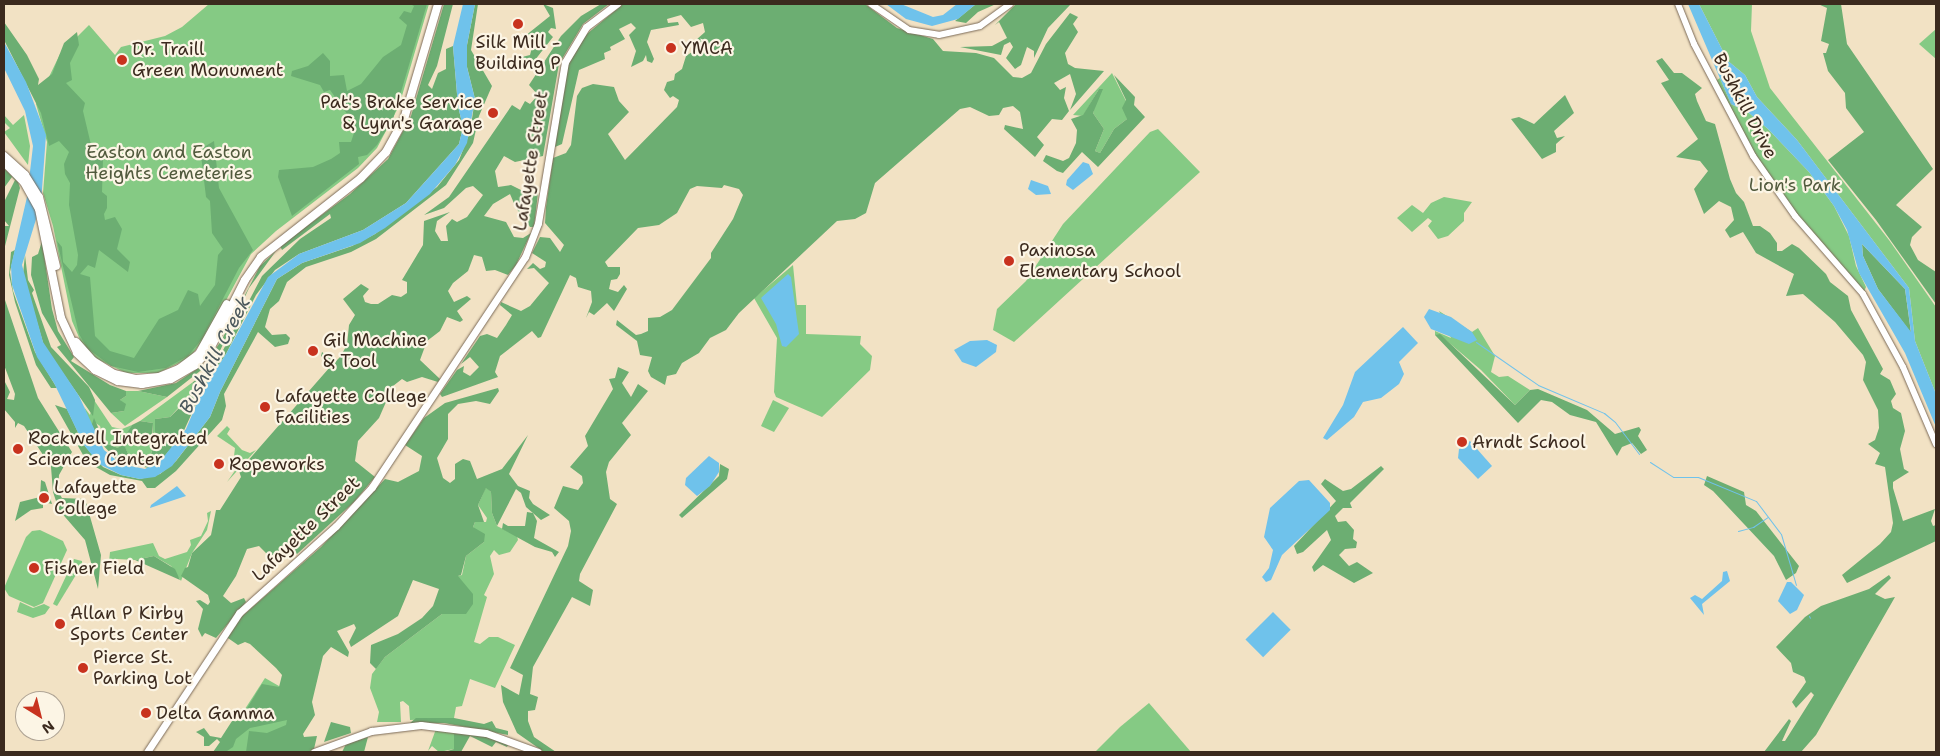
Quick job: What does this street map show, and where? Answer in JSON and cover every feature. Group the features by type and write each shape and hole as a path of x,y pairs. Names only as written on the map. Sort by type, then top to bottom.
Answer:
{"highway":[{"path":"5,158 32,195 50,246 68,326 88,358 108,371 136,379 159,377 183,367 208,341 241,277 258,253 361,172 385,145 404,107 433,4"},
{"path":"50,246 64,330 77,353 89,366 112,379 136,384 166,381 186,372 210,349 245,280 261,257 361,178 390,146 407,110 438,4"}],"main road":[{"name":"Lafayette Street","path":"147,752 240,612 336,526 372,487 525,257 537,230 565,62 586,27 617,4"},
{"path":"871,4 909,30 939,35 980,26 1010,4"},
{"name":"Bushkill Drive","path":"1678,4 1694,44 1757,162 1796,216 1863,294 1903,367 1936,444"},
{"path":"314,752 371,731 421,725 486,733 538,752"}],"green space":[{"name":"Easton and Easton Heights Cemeteries","path":"209,4 429,4 399,106 377,148 358,168 276,231 251,254 208,334 189,358 158,373 126,373 95,358 81,342 72,321 53,226 43,193 47,142 36,104 60,54 89,25 115,55 121,47 165,36 182,27"},
{"path":"410,4 427,4 393,119 377,145 367,155 358,157 359,164 292,216 278,177 279,170 313,167 331,159 340,153 339,142 351,142 354,133 350,118 330,90 324,92 320,85 291,76 292,71 308,66 323,53 330,61 330,76 344,75 347,91 361,84 383,57 401,45 407,25 399,18 404,11 411,13 414,6"},
{"path":"444,4 453,4 437,66 428,85 432,89 438,73 446,69 446,49 453,46 458,106 463,127 459,144 406,203 363,230 299,254 275,270 256,295 226,354 203,389 181,437 162,459 149,468 119,462 95,437 91,427 94,418 105,443 118,448 132,425 140,421 153,423 152,441 148,445 143,445 142,436 136,433 132,439 123,442 129,456 143,453 150,458 153,447 164,440 158,440 155,436 155,419 170,417 181,406 190,404 193,382 211,368 221,354 262,276 300,239 331,218 330,214 282,250 280,246 350,194 388,159 411,116"},
{"path":"475,4 478,4 471,50 492,86 479,116 473,143 446,185 376,239 351,252 306,267 287,282 279,301 270,309 265,327 272,335 286,334 290,338 288,344 275,347 258,332 224,394 226,406 222,420 176,471 155,488 147,488 142,481 110,475 87,462 55,405 67,409 84,445 103,467 121,475 140,479 160,474 176,461 210,417 220,392 277,279 302,263 352,246 375,234 437,187 459,160 470,132 475,99 467,67 467,45"},
{"path":"543,4 553,8 556,29 551,28 548,32 553,37 531,65 522,57 530,55 533,43 520,40 550,16"},
{"path":"601,4 609,4 583,24 559,64 543,156 515,162 504,156 495,171 498,187 511,185 525,192 538,193 534,227 530,227 516,208 510,194 493,204 484,216 506,222 514,237 523,238 531,233 516,265 508,275 495,270 486,271 482,257 474,255 468,271 453,283 448,291 454,302 467,296 471,299 457,311 463,320 460,322 447,317 440,331 427,341 420,360 440,379 438,382 422,377 407,382 402,379 393,386 379,418 358,441 355,461 375,477 354,502 297,554 286,545 275,555 268,555 259,546 247,549 236,576 223,596 231,603 244,598 246,602 216,638 205,633 202,637 198,629 203,609 196,601 200,600 208,605 210,602 208,595 181,576 185,568 188,567 192,553 211,535 216,510 220,510 241,477 239,471 330,367 321,356 322,352 335,362 340,357 347,345 349,325 355,315 343,299 361,284 369,289 363,296 365,302 371,304 378,304 392,295 401,297 407,293 407,282 402,280 423,245 424,221 450,212 437,221 435,231 441,241 448,241 446,226 452,219 457,222 467,217 483,195 473,186 466,188 444,208 424,215 449,197 512,105 520,110 525,101 530,104 538,95 529,85 561,36 581,16"},
{"path":"623,4 865,4 897,28 933,39 943,51 976,53 994,58 1013,77 1022,78 1031,73 1046,44 1070,13 1078,17 1073,24 1078,32 1065,53 1068,64 1075,68 1104,71 1070,110 1076,94 1070,74 1054,83 1060,90 1066,87 1064,98 1069,111 1062,120 1052,119 1037,137 1044,145 1035,157 1004,129 1005,125 1023,129 1020,112 1013,106 1003,108 999,115 989,116 970,107 960,109 875,183 866,213 855,219 837,221 739,313 726,330 710,338 699,353 682,363 676,374 667,376 665,385 651,377 648,371 652,357 640,355 637,341 616,325 617,320 636,335 648,331 648,318 660,317 672,310 711,258 711,253 733,219 743,195 739,189 724,185 722,188 697,186 690,189 677,213 659,225 638,228 605,262 608,267 620,267 620,274 617,279 611,280 609,289 618,292 624,285 627,289 614,311 607,303 594,315 589,312 586,318 592,302 591,291 578,287 576,278 570,275 541,337 538,338 532,331 500,356 495,372 498,377 442,397 440,394 457,370 464,366 463,372 470,376 479,367 470,357 461,364 480,336 487,334 497,338 506,325 512,315 500,305 501,302 521,311 530,306 549,283 534,268 527,269 533,263 540,269 545,267 546,262 532,253 540,237 550,238 560,252 564,245 545,223 546,207 553,158 566,153 571,145 577,96 582,88 593,84 614,87 619,101 629,112 608,134 625,160 677,107 679,100 673,96 670,98 664,90 667,82 674,80 675,74 682,69 686,56 692,52 696,40 705,32 703,23 691,27 681,15 667,19 668,23 678,22 679,25 651,30 647,42 654,59 652,63 647,61 646,55 643,61 631,67 636,51 629,35 636,28 631,23 619,29 625,39 610,47 611,50 604,53 605,59 579,70 562,144 555,147 564,75 569,60 582,38"},
{"path":"976,4 996,4 978,12 966,23 955,21"},
{"path":"1016,4 1071,4 1048,28 1034,58 1034,51 1027,47 1021,65 1015,69 1006,58 1013,47 1010,42 1004,45 1001,55 960,47 992,46 1007,38 999,22 995,25"},
{"path":"1699,4 1752,4 1751,31 1770,88 1889,240 1936,307 1936,394 1915,341 1909,288 1797,140 1757,97 1745,75 1728,61"},
{"path":"1818,4 1841,4 1847,44 1933,169 1896,205 1922,227 1912,237 1910,245 1918,260 1936,272 1936,304 1876,220 1828,160 1864,132 1846,108 1845,93 1828,71 1823,53 1826,53 1829,44 1821,41 1827,8"},
{"path":"4,22 27,55 39,79 38,85 52,74 64,43 77,32 79,45 70,63 72,80 66,83 85,103 83,111 92,149 98,148 103,159 102,192 107,196 105,220 115,217 122,229 117,249 130,262 128,272 99,250 95,268 88,265 80,274 90,277 95,336 110,351 134,358 159,319 178,310 188,290 198,294 200,306 215,285 218,255 223,249 212,233 210,201 206,197 201,155 204,147 214,141 219,188 253,250 239,268 202,339 188,356 166,368 138,372 111,366 87,348 79,334 57,241 62,247 63,262 72,272 77,265 78,255 69,205 70,183 65,174 64,164 69,152 59,141 49,146 41,113 4,40"},
{"path":"1936,29 1936,59 1919,44"},
{"path":"1662,58 1674,73 1682,73 1702,88 1695,94 1697,101 1706,121 1715,124 1730,179 1736,193 1744,202 1753,226 1760,226 1770,233 1777,243 1777,251 1782,251 1792,244 1799,248 1826,274 1830,282 1848,296 1851,310 1883,369 1880,374 1890,380 1896,394 1891,401 1893,408 1901,413 1905,431 1900,449 1904,469 1909,472 1893,482 1893,488 1903,521 1935,509 1931,521 1933,526 1936,525 1936,541 1847,583 1842,575 1880,544 1891,532 1893,523 1885,467 1875,464 1880,453 1868,444 1875,440 1879,428 1878,410 1863,380 1866,362 1863,355 1835,322 1803,294 1786,296 1794,274 1756,253 1743,232 1730,238 1725,230 1734,220 1731,207 1719,201 1704,214 1694,189 1708,171 1700,161 1676,157 1698,139 1661,83 1669,80 1656,61"},
{"path":"1112,73 1126,101 1127,119 1114,129 1100,153 1095,151 1104,129 1093,113 1099,89 1083,116 1073,115"},
{"path":"1114,75 1135,97 1134,105 1145,117 1098,167 1082,152 1063,173 1057,171 1043,161 1046,155 1063,161 1069,158 1076,143 1077,130 1071,119 1083,115 1099,89 1103,89 1093,113 1104,129 1095,151 1100,153 1114,129 1127,119 1122,108 1126,100"},
{"name":"Lion's Park","path":"1720,78 1731,104 1749,113 1768,129 1809,172 1834,206 1849,236 1856,266 1866,287 1863,294 1771,185 1714,82"},
{"path":"1565,95 1574,113 1554,131 1557,138 1565,136 1556,144 1556,152 1542,159 1511,119 1519,117 1534,124"},
{"path":"4,115 13,125 24,115 30,146 28,165 4,132 10,128 4,122"},
{"path":"1158,129 1200,172 1014,342 993,330 997,309 1026,281 1063,224 1150,132"},
{"path":"4,168 18,182 20,188 4,250 4,226 9,226 4,220 4,202 15,180 12,177 4,188"},
{"path":"1444,197 1472,202 1464,213 1464,221 1448,236 1438,239 1428,226 1432,221 1428,218 1412,232 1397,218 1412,205 1423,213 1431,203"},
{"path":"42,241 52,309 58,331 74,357 71,361 110,385 126,391 126,396 120,400 126,404 124,411 111,413 57,347 61,345 42,313 31,275 32,257 38,254"},
{"path":"1862,244 1905,289 1911,333 1878,289 1863,256"},
{"path":"15,250 10,272 13,291 35,352 57,388 51,388 36,365 15,302 9,275 11,252"},
{"path":"276,251 249,288 219,353 209,364 167,397 138,391 176,383 206,363 221,341 260,266"},
{"path":"25,255 28,280 34,290 32,293 51,347 89,387 95,400 93,416 44,346 23,274"},
{"path":"793,265 797,305 806,305 806,334 861,336 860,344 872,356 870,370 822,417 776,397 774,392 777,338 754,298"},
{"path":"4,297 38,398 72,452 59,475 58,491 62,498 85,499 101,555 98,589 85,540 59,510 53,492 51,467 24,426 18,423 15,428 15,422 4,409 4,380 10,392 7,399 14,400 15,394 4,365"},
{"path":"1439,311 1472,332 1478,328 1495,356 1491,372 1499,377 1508,376 1530,390 1515,405 1481,370 1440,335 1435,335 1435,331 1451,338"},
{"path":"1440,334 1515,405 1530,390 1538,389 1587,410 1615,434 1639,427 1641,430 1638,436 1647,450 1641,454 1632,443 1622,447 1617,456 1596,422 1570,415 1552,402 1541,400 1518,423 1435,335"},
{"path":"618,367 629,372 622,383 631,397 638,384 648,391 622,423 631,435 609,462 606,472 610,499 617,504 580,574 579,581 593,590 590,606 572,597 533,667 530,694 538,697 535,710 528,711 528,721 534,737 556,752 544,752 517,733 503,702 501,685 519,695 523,675 510,668 568,546 571,531 569,521 554,508 563,486 578,490 583,483 582,476 570,467 588,446 585,436 613,389 609,379 615,378"},
{"path":"193,382 190,404 180,406 170,417 155,419 155,436 164,440 153,447 150,458 143,454 129,456 123,443 118,448 105,443 100,426 94,422 91,427 84,407 90,415 94,400 112,427 122,429 132,425 125,439 139,433 144,442 153,435 153,423 140,421"},
{"path":"498,388 499,391 490,404 476,401 458,404 448,414 448,439 437,458 443,478 450,483 455,479 455,464 463,459 470,461 477,479 502,469 528,435 509,474 518,486 530,491 529,498 533,504 550,515 541,520 526,507 521,493 516,489 497,526 492,513 491,492 486,488 478,505 484,522 475,522 473,527 485,534 484,542 466,556 461,575 458,576 473,594 473,604 466,614 442,614 385,657 376,669 370,663 371,645 398,634 422,618 433,606 439,589 413,580 398,616 351,647 349,642 356,628 354,624 337,631 349,652 348,657 331,647 323,656 312,702 315,715 303,734 304,737 317,736 314,749 308,752 246,752 249,731 267,733 286,725 287,720 250,728 236,739 233,747 227,751 213,752 220,742 217,739 209,746 204,746 204,737 196,732 204,728 210,736 221,738 232,721 239,721 262,684 279,687 282,675 250,644 245,642 238,645 225,636 240,618 321,547 385,479 398,482 419,471 422,456 405,445 424,418 445,403"},
{"path":"126,391 138,391 167,397 125,426 111,413 124,411 120,400 126,396"},
{"path":"773,400 789,408 774,432 761,426"},
{"path":"227,426 230,429 227,434 242,450 250,453 256,450 227,482 241,462 234,456 235,448 217,436"},
{"path":"720,464 729,469 727,479 682,518 679,515 719,476"},
{"path":"1381,466 1384,469 1350,503 1352,508 1343,508 1335,516 1338,522 1346,521 1354,530 1353,539 1357,542 1356,548 1345,549 1339,555 1349,566 1357,562 1373,573 1354,583 1323,565 1314,572 1312,567 1331,540 1327,530 1303,552 1297,554 1294,546 1336,501 1321,484 1325,479 1343,491 1351,489"},
{"path":"1707,476 1744,492 1746,505 1756,511 1799,566 1796,573 1786,580 1774,556 1713,491 1704,485"},
{"path":"41,480 45,482 52,504 43,502 43,508 31,510 15,521 20,502 40,497"},
{"path":"486,487 491,492 492,513 497,526 517,536 518,540 510,552 499,555 494,550 490,556 494,574 484,595 487,597 474,642 480,644 489,637 498,637 515,645 495,688 470,679 462,706 456,707 454,718 410,720 409,706 403,701 400,702 401,722 377,722 379,712 370,688 372,674 385,657 442,614 452,614 458,576 462,575 466,556 484,542 473,527 475,522 486,522 487,518 478,505"},
{"path":"211,511 207,530 192,553 181,581 171,566 154,556 135,560 117,559 112,565 109,562 110,552 153,543 159,556 165,559 187,552 191,545 190,540 201,536 208,521 207,513"},
{"path":"527,512 533,513 537,521 534,538 559,552 555,557 552,552 535,547 502,529 503,523 508,526 525,526"},
{"name":"Fisher Field","path":"40,530 63,541 67,550 43,603 34,607 9,596 4,588 26,537 32,531"},
{"path":"154,556 175,569 180,580 135,560"},
{"path":"74,559 82,561 82,565 57,606 53,604"},
{"path":"1889,575 1891,578 1875,594 1885,599 1895,597 1816,735 1801,752 1764,752 1789,719 1791,721 1782,741 1785,741 1814,695 1811,692 1796,708 1792,702 1806,682 1804,677 1793,672 1791,663 1776,647 1805,617 1821,606 1869,589"},
{"path":"20,602 33,608 44,604 50,607 45,614 33,618 17,612"},
{"path":"265,678 312,705 266,752 217,752"},
{"path":"1149,703 1191,752 1095,752 1120,727"},
{"path":"416,718 454,718 484,724 492,721 496,728 508,731 508,735 444,723 410,723"},
{"path":"331,722 350,727 351,733 324,742"},
{"path":"436,729 454,730 454,749 439,752 432,746 428,751"},
{"path":"454,730 474,732 509,743 507,747 496,742 492,747 470,736 461,752 444,752 454,749"},
{"path":"368,737 364,752 342,752 346,744"}],"water":[{"path":"463,4 475,4 467,45 467,67 475,99 467,143 455,165 430,194 385,228 360,243 302,263 277,279 220,392 210,417 172,466 155,477 140,479 121,475 99,464 84,445 54,383 37,357 12,285 11,266 27,197 33,146 25,111 4,68 4,42 26,82 46,135 41,203 22,265 43,342 79,396 104,450 121,464 145,469 162,459 186,429 203,389 226,354 268,277 299,254 363,230 406,203 459,144 463,127 458,106 453,46"},
{"path":"886,4 901,4 933,17 943,15 957,4 976,4 958,19 932,26 906,19"},
{"path":"1688,4 1699,4 1728,61 1745,75 1757,97 1797,140 1909,288 1915,341 1936,394 1936,427 1905,353 1859,273 1847,230 1834,206 1809,172 1768,129 1749,113 1731,104","holes":["1862,244 1905,289 1911,332 1878,289 1863,256"]},
{"path":"1083,162 1089,164 1093,174 1073,190 1066,185 1067,180"},
{"path":"1031,180 1048,186 1051,194 1036,195 1028,189"},
{"path":"788,274 791,277 799,334 786,347 782,346 776,324 761,298"},
{"path":"1429,309 1451,317 1472,332 1477,340 1469,344 1431,329 1424,317"},
{"path":"1403,327 1418,343 1399,362 1404,374 1399,384 1381,398 1363,402 1354,417 1327,440 1323,438 1343,405 1355,372"},
{"path":"987,340 997,345 996,352 976,367 962,362 954,350 970,341"},
{"path":"1470,441 1492,466 1478,479 1458,458 1459,449"},
{"path":"709,456 719,463 719,472 710,486 697,496 685,485 686,478"},
{"path":"1309,480 1330,503 1330,510 1282,555 1271,580 1266,582 1262,577 1269,568 1273,550 1264,537 1270,508 1299,481"},
{"path":"177,486 186,496 150,508 151,505"},
{"path":"1727,571 1730,581 1702,604 1704,615 1690,598 1695,595 1702,599 1722,581 1723,572"},
{"path":"1787,582 1791,582 1804,595 1797,610 1790,614 1778,601"},
{"path":"1273,612 1291,630 1263,657 1245,640"}],"waterway":[{"path":"1476,342 1538,385 1604,413 1615,422 1639,454"},
{"path":"1650,462 1673,477 1698,477 1756,501 1781,534 1796,585"},
{"path":"1738,531 1753,527 1768,517"}],"place":[{"name":"Silk Mill - Building P","path":"518,24"},
{"name":"YMCA","path":"671,48"},
{"name":"Dr. Traill Green Monument","path":"122,60"},
{"name":"Pat's Brake Service & Lynn's Garage","path":"493,113"},
{"name":"Paxinosa Elementary School","path":"1009,261"},
{"name":"Gil Machine & Tool","path":"313,351"},
{"name":"Lafayette College Facilities","path":"265,407"},
{"name":"Arndt School","path":"1462,442"},
{"name":"Rockwell Integrated Sciences Center","path":"18,449"},
{"name":"Ropeworks","path":"219,464"},
{"name":"Lafayette College","path":"44,498"},
{"name":"Fisher Field","path":"34,568"},
{"name":"Allan P Kirby Sports Center","path":"60,624"},
{"name":"Pierce St. Parking Lot","path":"83,668"},
{"name":"Delta Gamma","path":"146,713"}],"water label":[{"name":"Bushkill Creek","path":"215,355"}]}
